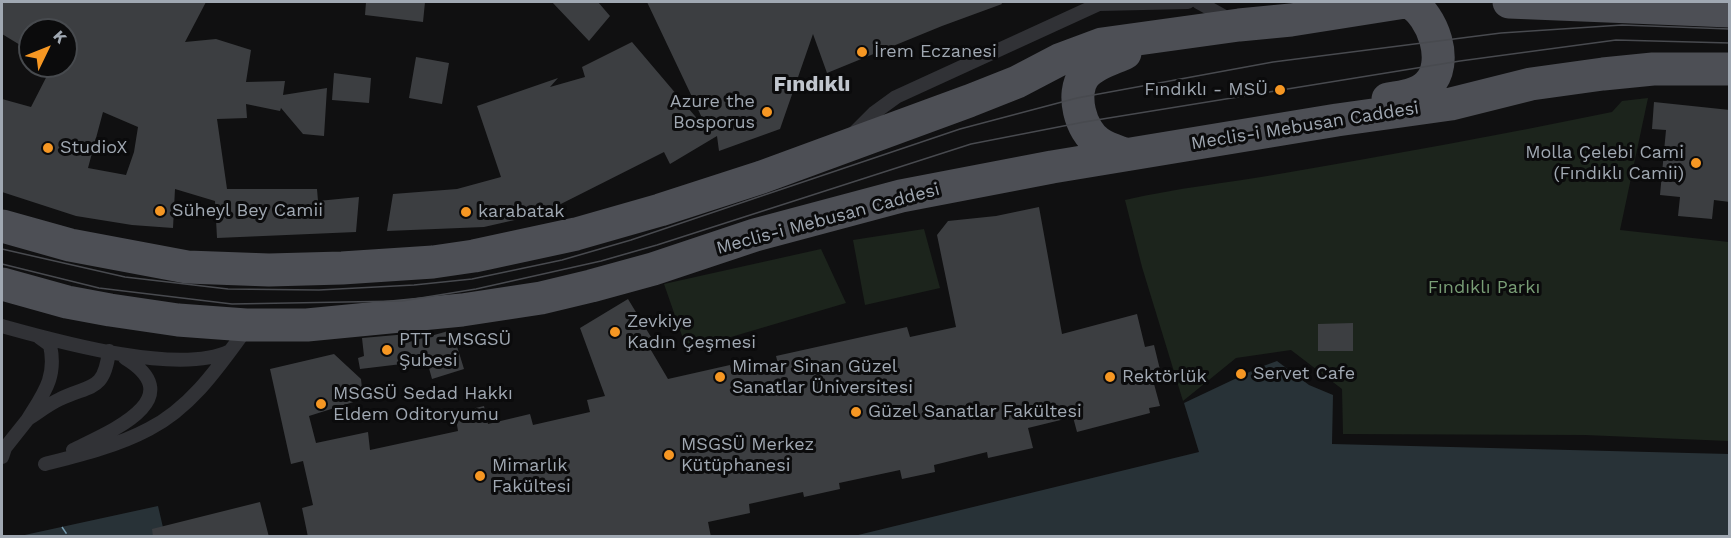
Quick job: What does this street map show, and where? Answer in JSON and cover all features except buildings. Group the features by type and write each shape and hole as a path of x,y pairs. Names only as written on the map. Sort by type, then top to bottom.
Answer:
{"main road":[{"path":"2,226 70,245 187,267 300,269 433,262 474,256 607,225 717,192 1007,86 1059,60 1102,44 1291,20 1407,2 1422,12 1432,31 1437,55 1436,74 1428,85 1419,91 1372,103 1337,120"},
{"path":"1509,2 1730,11"},
{"path":"1124,154 1098,143 1089,133 1077,98 1079,86 1084,76 1092,69 1162,36"},
{"name":"Meclis-i Mebusan Caddesi","path":"2,284 96,308 178,320 307,325 462,310 541,298 653,269 755,235 901,195 1124,154 1458,103 1531,84 1653,69 1730,69"},
{"path":"2,309 52,315 72,314 96,308"}],"lane":[{"path":"841,148 859,126 896,97 1099,4 1188,2"},
{"path":"1198,2 1239,25"},
{"path":"113,352 137,366 147,377 151,386 148,399 138,414 125,423 45,465 104,448 150,429 188,401 208,380 250,324"},
{"path":"2,326 150,360 215,357 230,351"},
{"path":"2,456 28,419 51,379 53,357 50,345 32,334"},
{"path":"28,419 59,399 87,390 98,383 113,352"}],"green space":[{"name":"Fındıklı Parkı","path":"1648,98 1620,230 1729,242 1729,441 1585,435 1343,434 1342,389 1291,350 1236,358 1183,401 1142,267 1125,200 1529,129 1612,112 1622,101"},
{"path":"924,229 940,288 865,305 853,240"},
{"path":"821,249 846,303 687,350 664,284"}],"shaded area":[{"path":"1277,361 1309,385 1333,395 1332,444 1729,454 1729,536 854,536 1199,452 1184,403"},
{"path":"158,506 165,536 20,536"}],"ferry route":[{"path":"62,527 68,536"}],"tram line":[{"path":"2,249 125,277 228,289 319,290 414,285 472,279 562,260 631,240 960,129 1077,98 1273,62 1501,33 1622,25 1730,29"},
{"path":"2,264 99,288 232,304 402,301 476,289 601,261 971,144 1084,122 1460,61 1616,40 1730,43"}],"place":[{"name":"İrem Eczanesi","path":"862,52"},
{"name":"Fındıklı - MSÜ","path":"1280,90"},
{"name":"Azure the Bosporus","path":"767,112"},
{"name":"StudioX","path":"48,148"},
{"name":"Molla Çelebi Cami (Fındıklı Camii)","path":"1696,163"},
{"name":"Süheyl Bey Camii","path":"160,211"},
{"name":"karabatak","path":"466,212"},
{"name":"Zevkiye Kadın Çeşmesi","path":"615,332"},
{"name":"PTT -MSGSÜ Şubesi","path":"387,350"},
{"name":"Servet Cafe","path":"1241,374"},
{"name":"Mimar Sinan Güzel Sanatlar Üniversitesi","path":"720,377"},
{"name":"Rektörlük","path":"1110,377"},
{"name":"MSGSÜ Sedad Hakkı Eldem Oditoryumu","path":"321,404"},
{"name":"Güzel Sanatlar Fakültesi","path":"856,412"},
{"name":"MSGSÜ Merkez Kütüphanesi","path":"669,455"},
{"name":"Mimarlık Fakültesi","path":"480,476"}],"district":[{"name":"Fındıklı","path":"812,85"}]}
